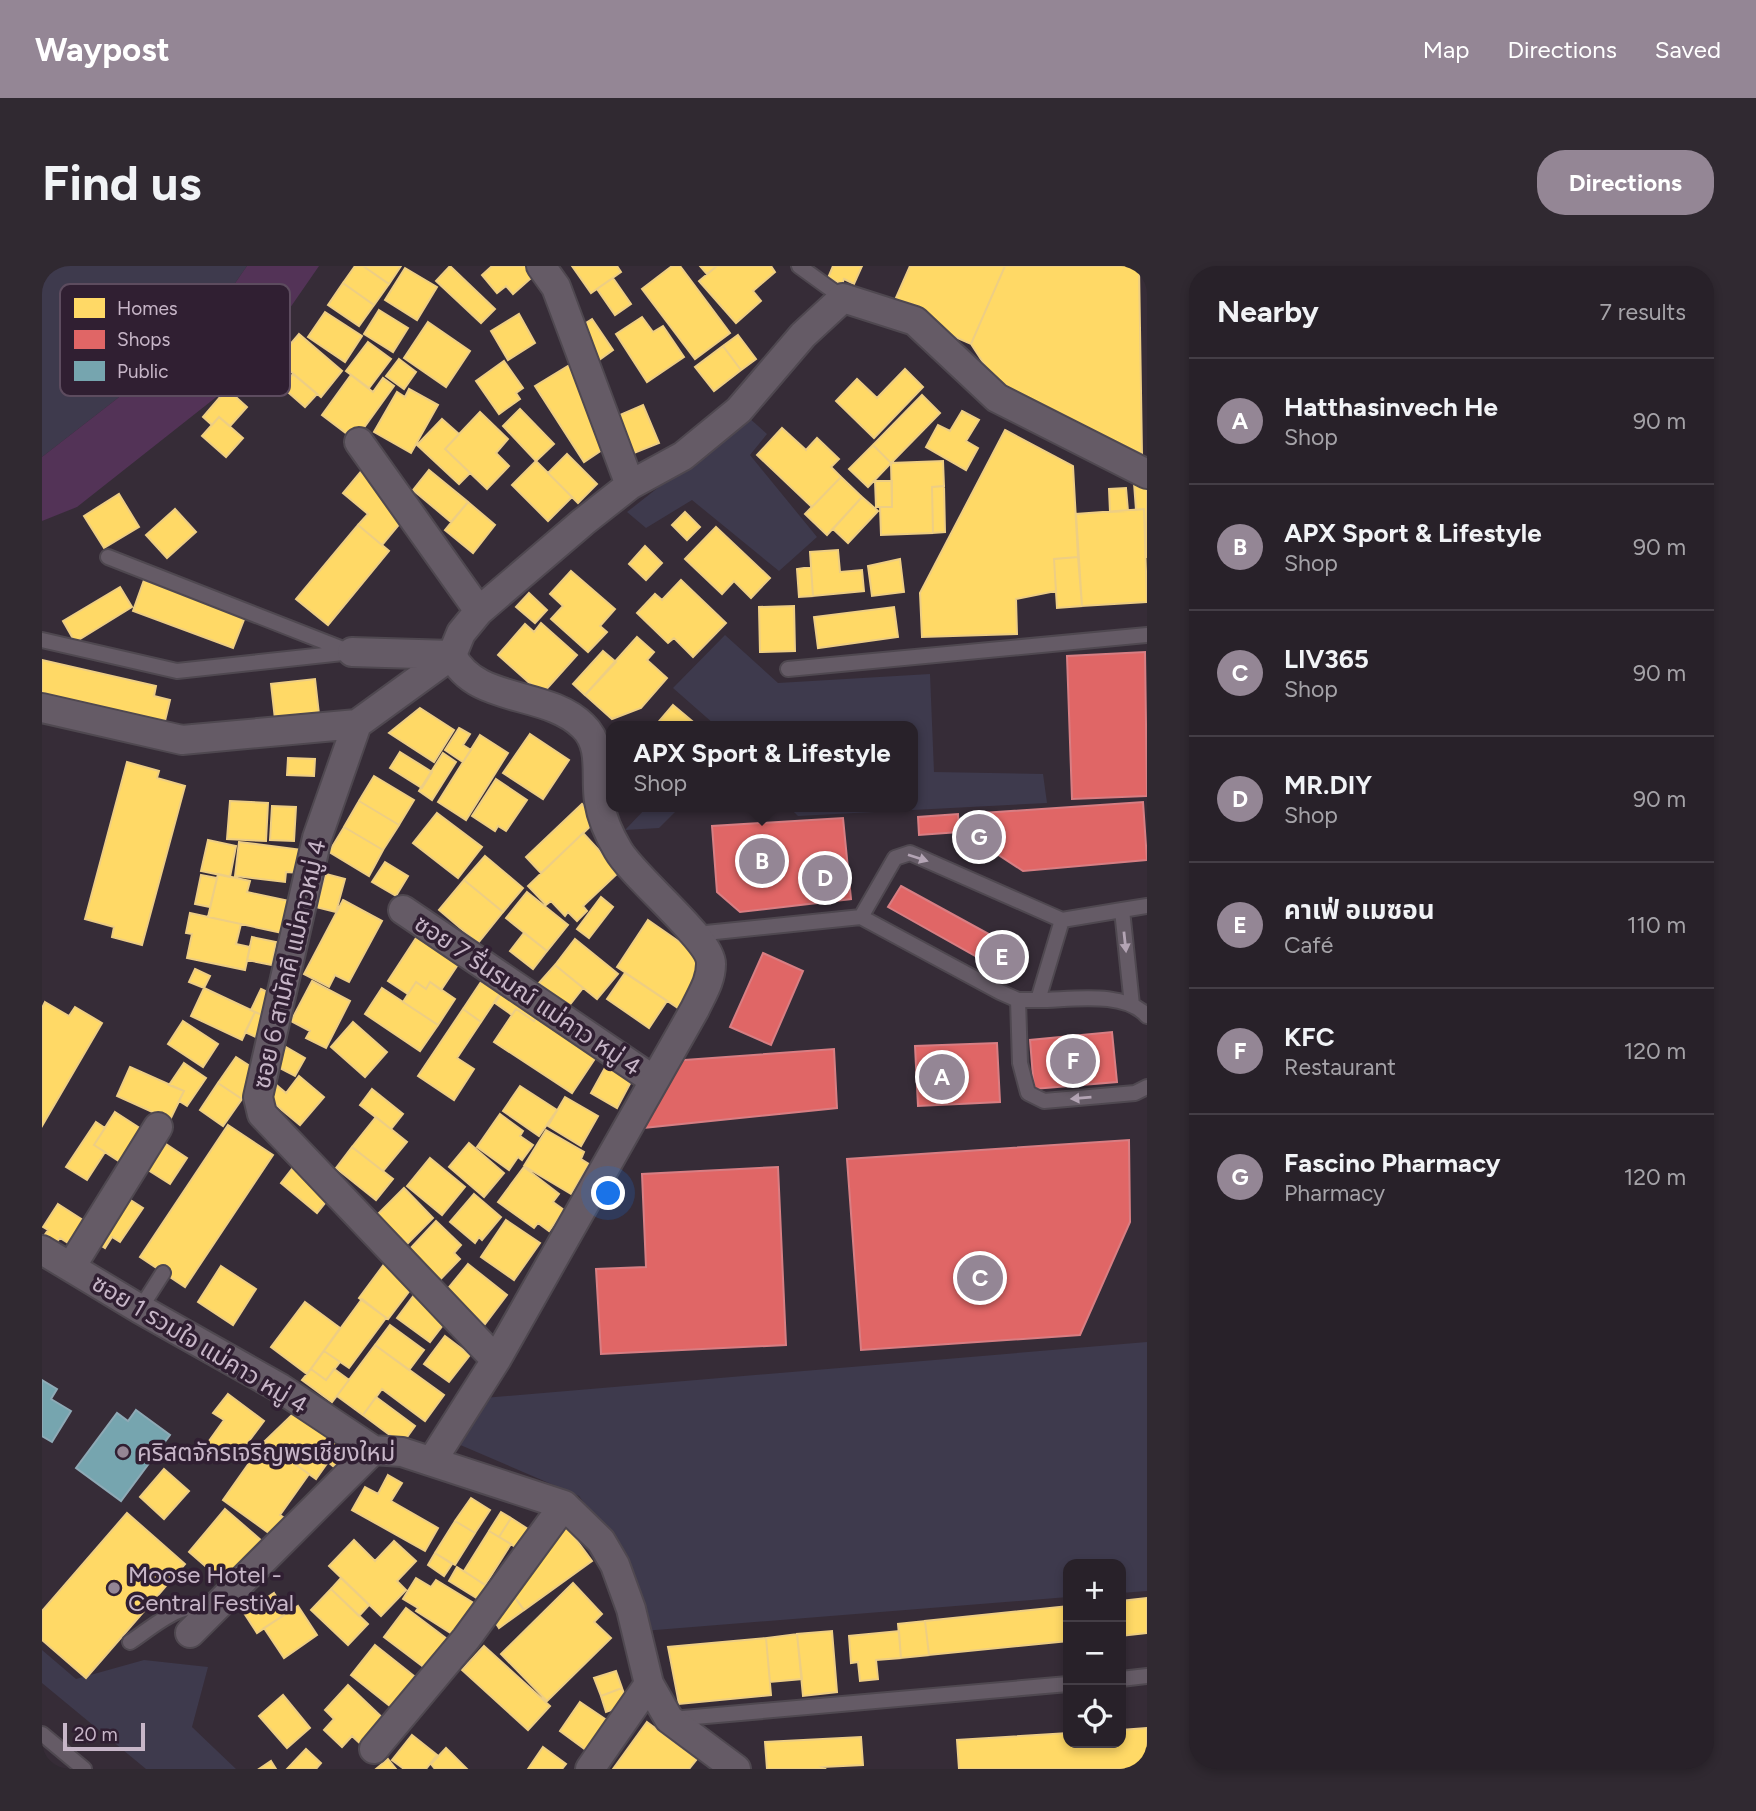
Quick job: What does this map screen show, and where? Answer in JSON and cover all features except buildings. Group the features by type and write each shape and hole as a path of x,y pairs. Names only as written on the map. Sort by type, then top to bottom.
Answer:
{"street":[{"path":"541,266 556,287 630,485"},
{"path":"42,708 182,740 357,724 452,655 461,633 478,611 630,485 683,456 739,410 803,335 844,298 915,321 998,398 1147,474"},
{"path":"359,442 478,611"},
{"path":"352,652 452,655"},
{"path":"432,1461 496,1360 652,1079 708,984 711,961 696,934 626,864 607,832 599,801 596,742 582,724 551,707 473,681 459,671 452,655"},
{"name":"ซอย 6 สามัคคี แม่คาวหมู่ 4","path":"357,724 317,838 258,1097 262,1114 496,1360"},
{"name":"ซอย 7 รื่นรมณ์ แม่คาว หมู่ 4","path":"403,910 652,1079"},
{"path":"71,1267 158,1127"},
{"name":"ซอย 1 รวมใจ แม่คาว หมู่ 4","path":"42,1250 139,1309 281,1388 373,1450 402,1452 564,1505 601,1541 615,1565 631,1609 649,1685 669,1719 736,1769"},
{"path":"190,1633 373,1450"},
{"path":"374,1749 466,1639 564,1505"},
{"path":"590,1769 649,1685"}],"lane":[{"path":"799,266 844,298"},
{"path":"108,557 352,652"},
{"path":"788,669 1147,635"},
{"path":"42,640 177,671 352,652"},
{"path":"861,917 895,858 910,853 1062,920 1147,906"},
{"path":"1122,910 1132,1005"},
{"path":"696,934 861,917 1018,1000 1118,1001 1132,1005 1147,1016"},
{"path":"1038,1000 1062,920"},
{"path":"1018,1000 1020,1063 1028,1093 1044,1101 1135,1093 1147,1087"},
{"path":"139,1309 163,1273"},
{"path":"130,1642 188,1606 201,1605 211,1612"},
{"path":"1126,1678 1147,1676"},
{"path":"669,1719 1063,1684"},
{"path":"42,1734 83,1769"}],"shaded area":[{"path":"42,266 247,266 234,284 60,284 60,396 120,396 42,457"},
{"path":"247,266 319,266 290,308 290,284 234,284"},
{"path":"120,396 218,396 77,507 42,521 42,457"},
{"path":"748,417 767,434 750,455 817,537 779,571 692,500 646,528 627,512"},
{"path":"725,635 778,683 930,674 934,772 1043,774 1047,803 918,810 918,721 711,721 673,688"},
{"path":"642,812 675,812 659,828 625,830"},
{"path":"794,812 875,812 798,816"},
{"path":"1147,1342 1147,1591 1126,1593 1126,1559 1063,1559 1063,1597 643,1631 626,1559 579,1496 458,1444 483,1398"},
{"path":"42,1650 76,1679 144,1660 208,1667 192,1727 236,1769 146,1769 42,1683"}],"place":[{"name":"Fascino Pharmacy","path":"979,837"},
{"name":"APX Sport & Lifestyle","path":"762,861"},
{"name":"MR.DIY","path":"825,878"},
{"name":"คาเฟ่ อเมซอน","path":"1002,957"},
{"name":"KFC","path":"1073,1061"},
{"name":"Hatthasinvech He","path":"942,1077"},
{"name":"LIV365","path":"980,1278"},
{"name":"คริสตจักรเจริญพรเชียงใหม่","path":"123,1452"},
{"name":"Moose Hotel - Central Festival","path":"114,1588"}]}
